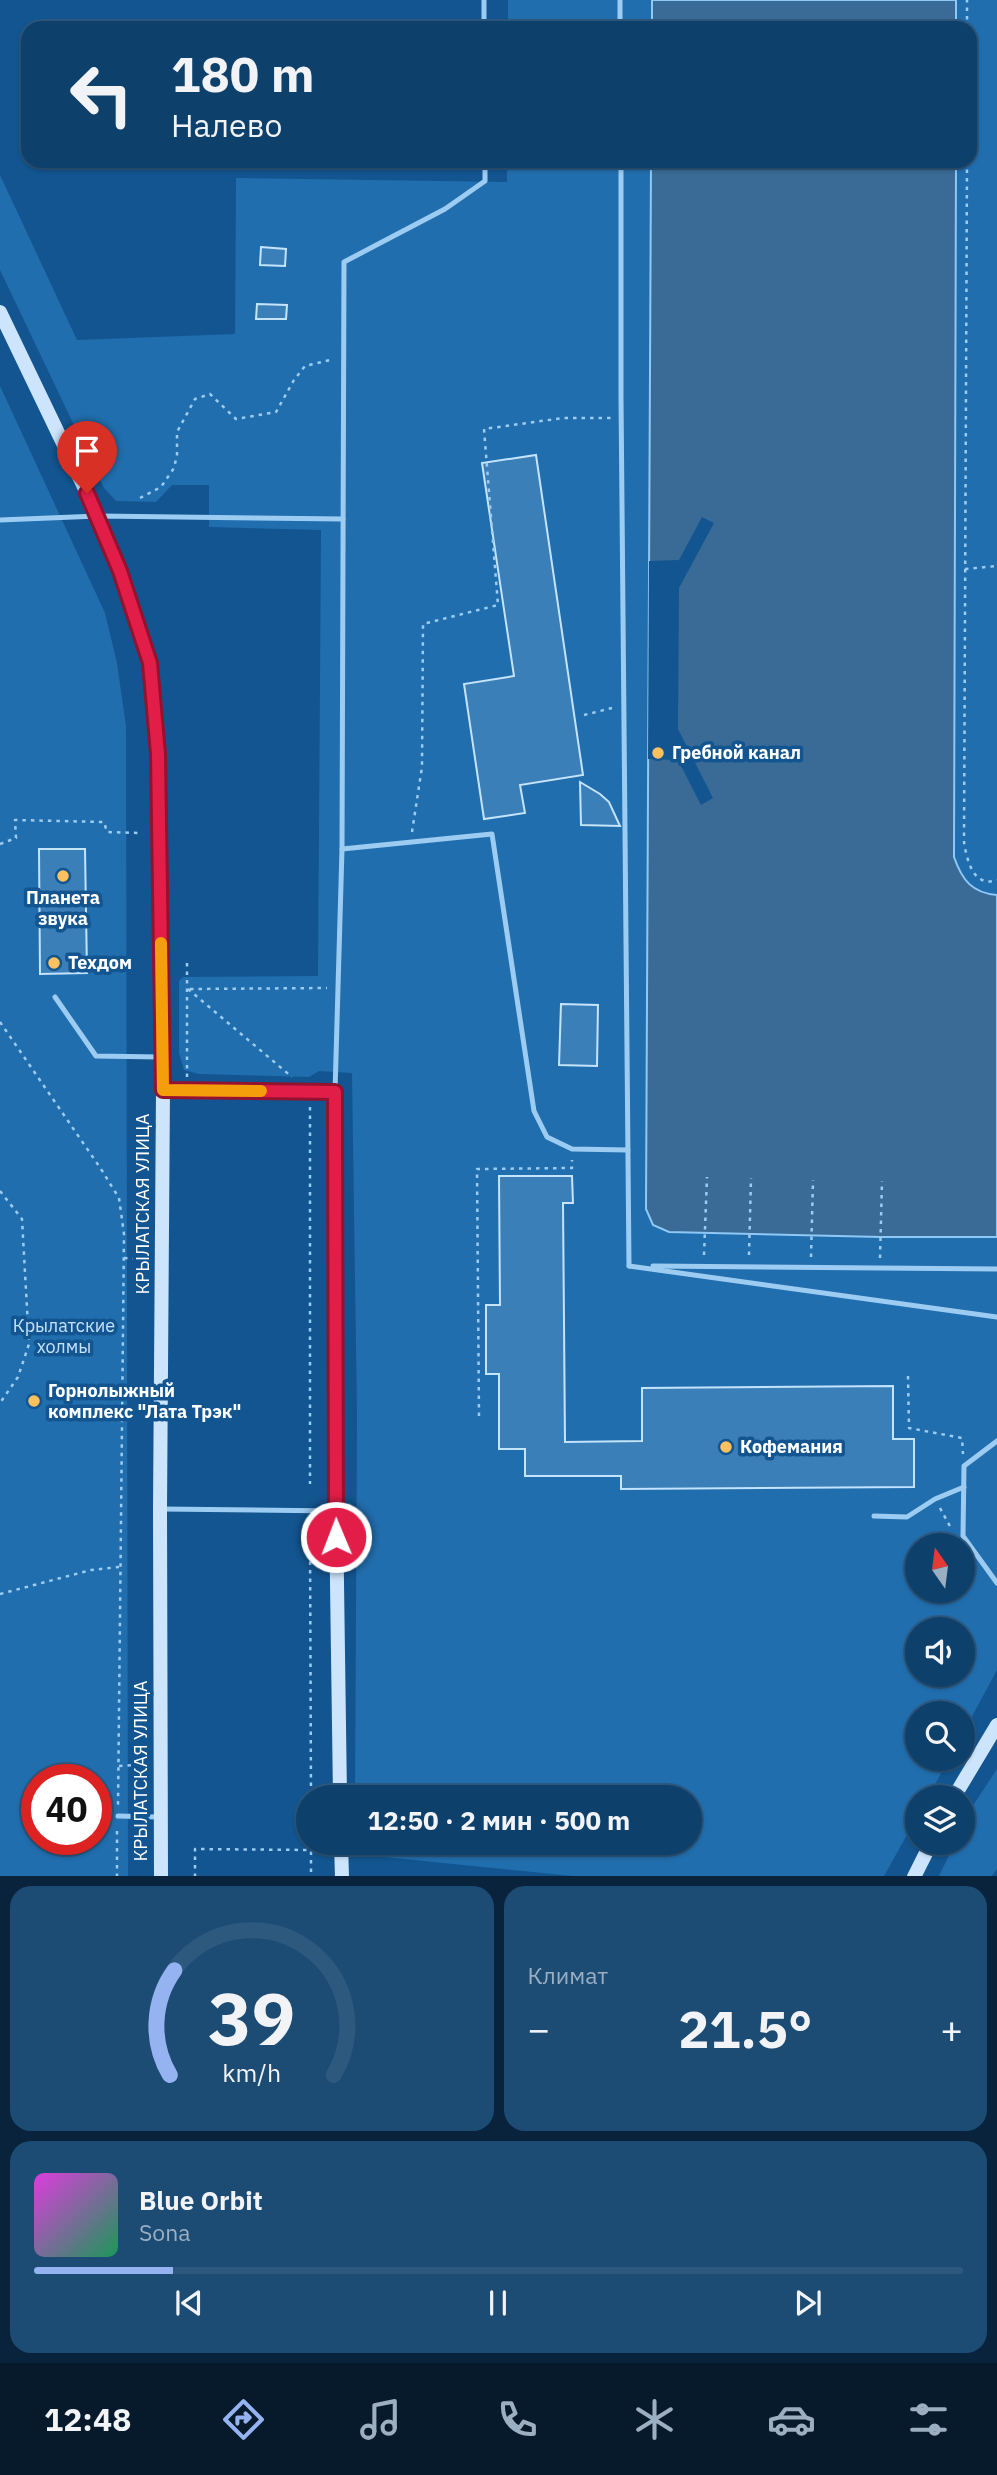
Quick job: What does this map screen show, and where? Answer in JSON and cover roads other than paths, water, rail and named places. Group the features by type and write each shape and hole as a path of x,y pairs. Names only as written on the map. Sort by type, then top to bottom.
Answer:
{"main road":[{"name":"КРЫЛАТСКАЯ УЛИЦА","path":"0,312 98,516 136,613 150,663 158,754 163,1057 161,1876"},
{"path":"163,1090 335,1092 340,1785"},
{"path":"961,1785 997,1725"},
{"path":"341,1855 342,1876"},
{"path":"914,1876 925,1855"}],"lane":[{"path":"484,0 484,21"},
{"path":"620,0 621,21"},
{"path":"335,1092 342,849 344,262 444,209 485,181 485,168"},
{"path":"621,168 629,1266"},
{"path":"0,520 98,516 344,519"},
{"path":"342,849 492,834 534,1111 547,1137 572,1149 628,1150"},
{"path":"55,997 96,1056 163,1057"},
{"path":"629,1266 997,1269"},
{"path":"629,1266 997,1317"},
{"path":"997,1441 964,1466 964,1536 997,1583"},
{"path":"874,1516 907,1517 935,1499 964,1487"},
{"path":"160,1509 336,1511"},
{"path":"118,1816 161,1817"}],"place":[{"name":"Гребной канал","path":"658,753"},
{"name":"Планета звука","path":"63,876"},
{"name":"Техдом","path":"54,963"},
{"name":"Горнолыжный комплекс \"Лата Трэк\"","path":"34,1401"},
{"name":"Кофемания","path":"726,1447"}],"park label":[{"name":"Крылатские холмы","path":"64,1336"}]}
